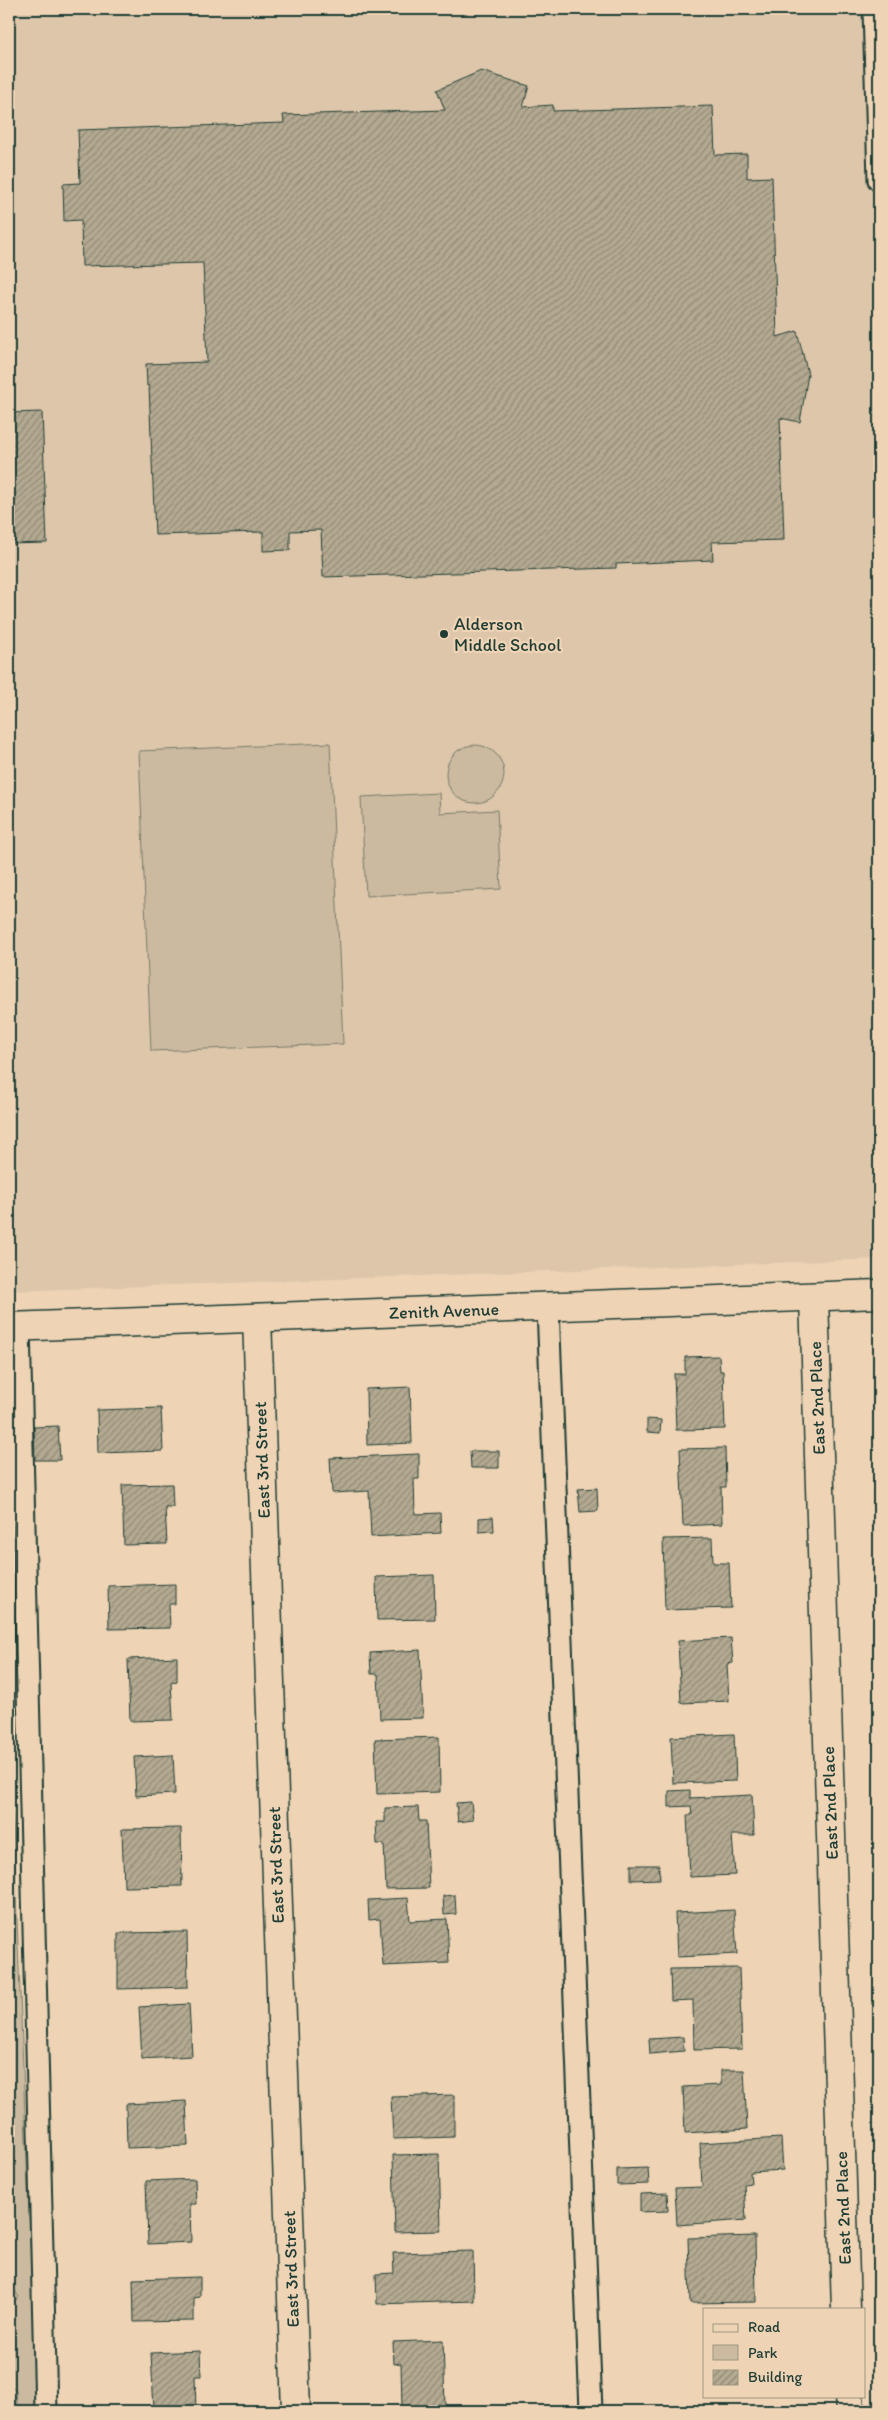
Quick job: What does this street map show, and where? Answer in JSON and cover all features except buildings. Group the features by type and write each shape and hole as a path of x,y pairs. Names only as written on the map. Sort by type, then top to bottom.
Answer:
{"street":[{"name":"Zenith Avenue","path":"14,1327 879,1294"},
{"name":"East 2nd Place","path":"814,1297 846,2308"},
{"name":"East 3rd Street","path":"257,1318 296,2411"},
{"path":"849,2398 850,2411"}],"lane":[{"path":"874,9 879,180"},
{"path":"548,1307 591,2411"},
{"path":"14,1327 46,2411"}],"shaded area":[{"name":"Alderson Middle School","path":"9,9 879,9 879,1259 9,1291"}],"green space":[{"path":"330,743 343,1044 151,1051 139,751"},
{"path":"475,745 486,747 499,758 504,774 502,785 491,798 475,803 464,801 451,790 446,774 448,763 459,750"},
{"path":"439,793 440,813 497,810 501,889 366,896 361,797"},
{"path":"9,1722 37,2411 9,2411"},
{"path":"9,2283 19,2297 9,2306"},
{"path":"9,2322 13,2342 9,2361"},
{"path":"9,2382 16,2391 18,2411 9,2411"}],"place":[{"name":"Alderson Middle School","path":"444,634"}]}
